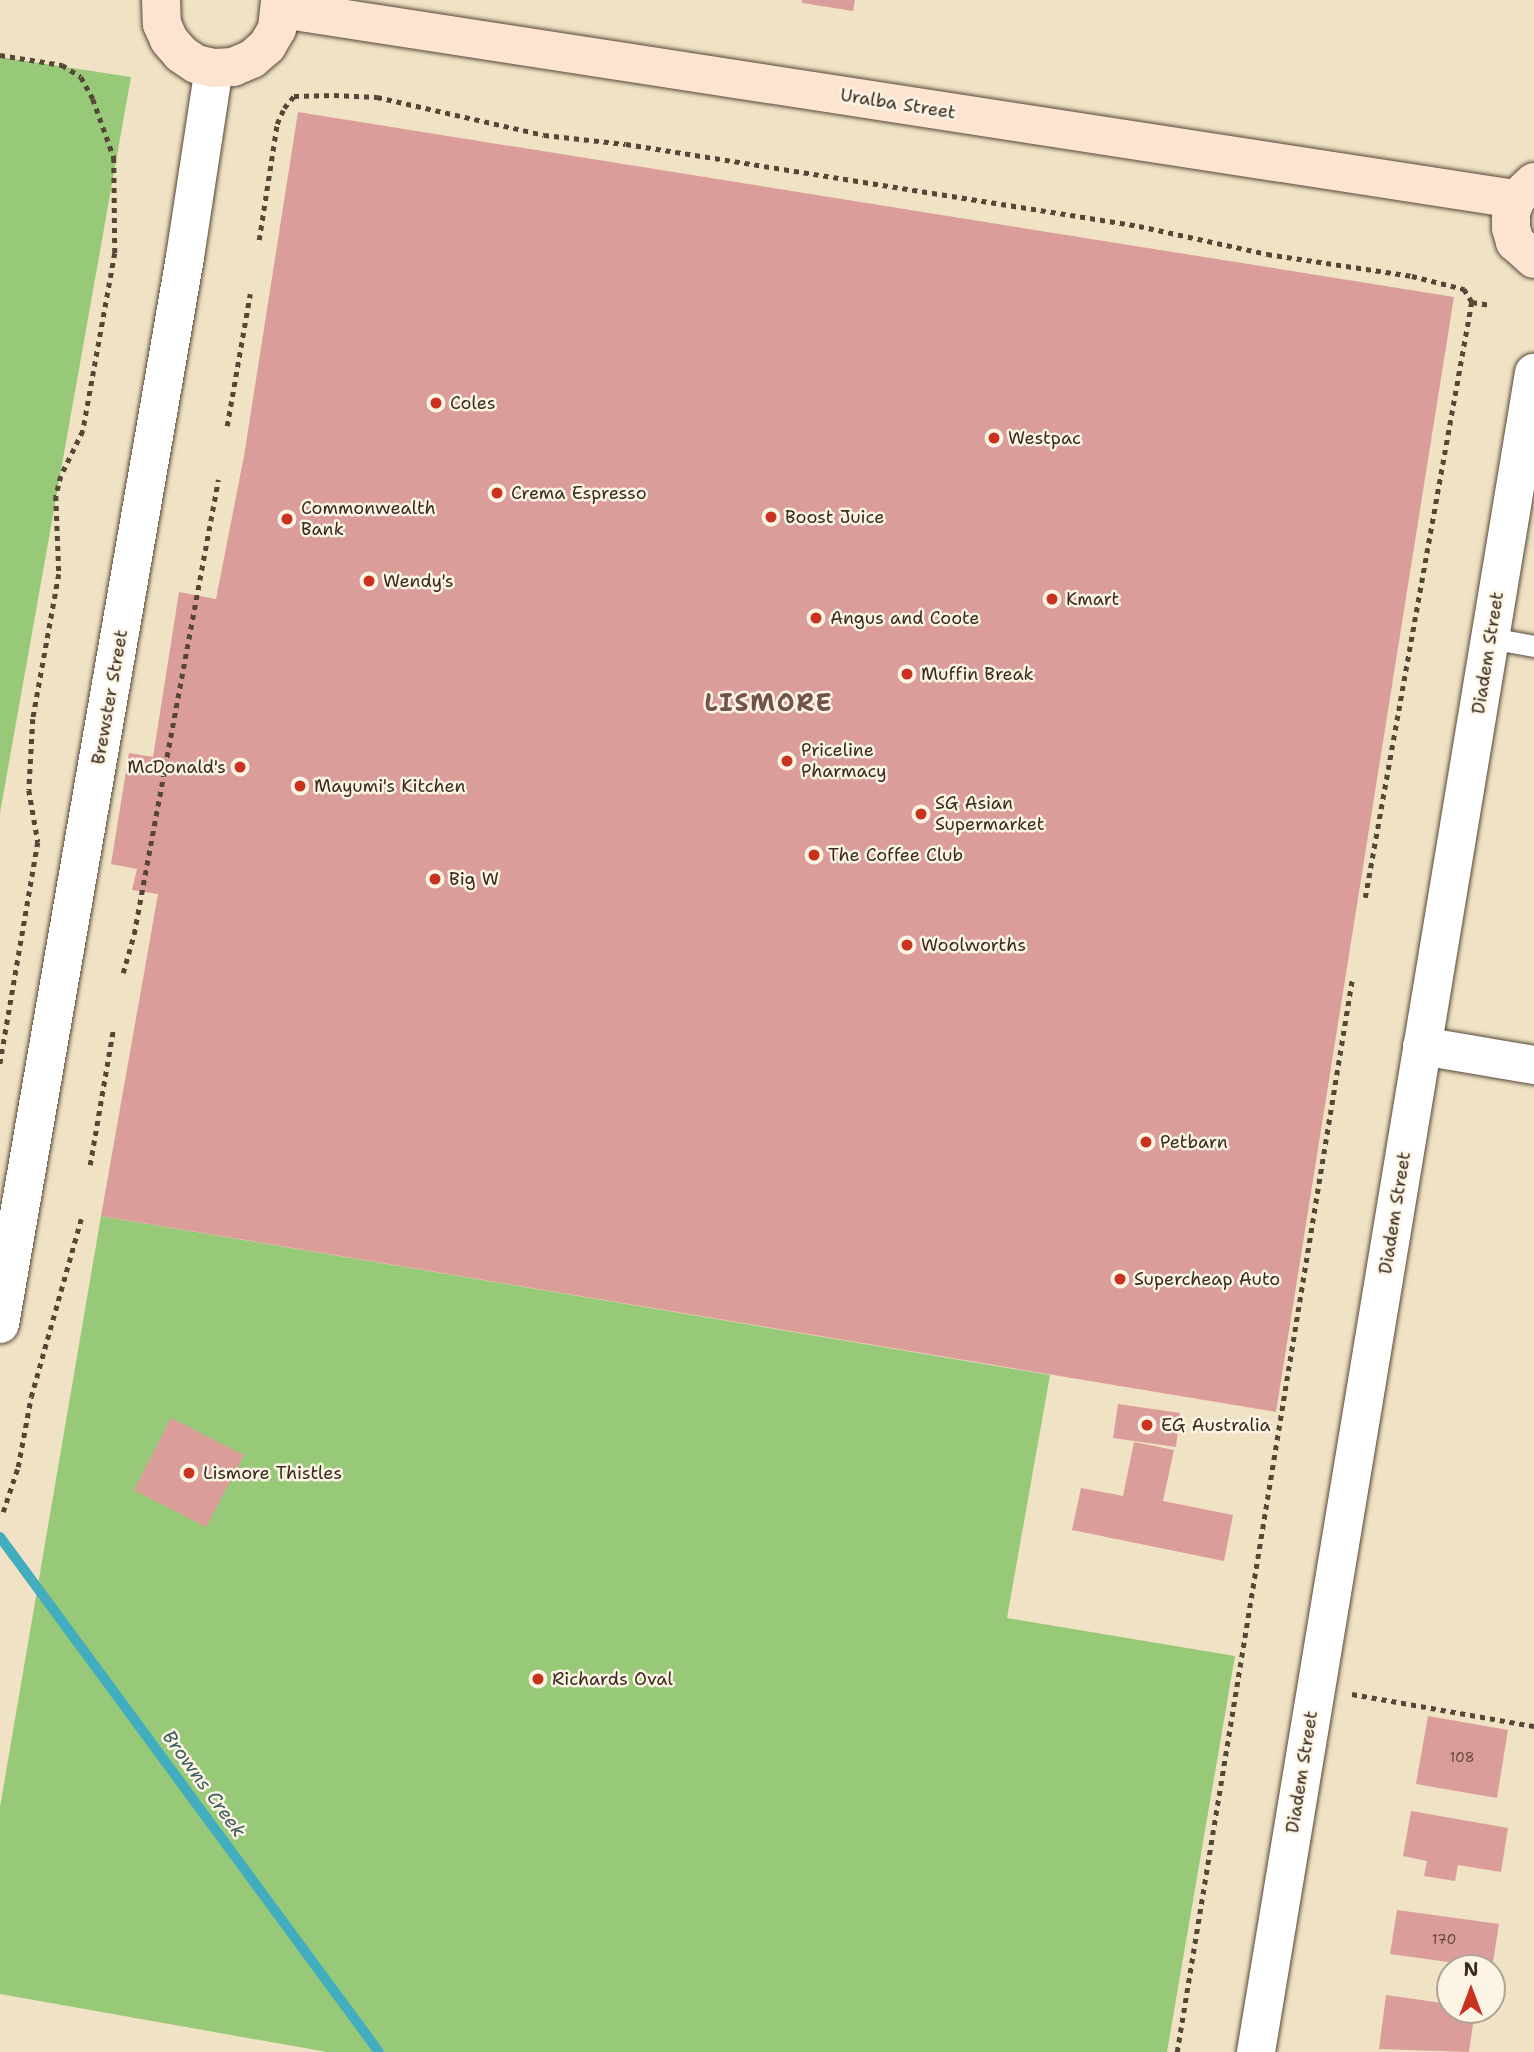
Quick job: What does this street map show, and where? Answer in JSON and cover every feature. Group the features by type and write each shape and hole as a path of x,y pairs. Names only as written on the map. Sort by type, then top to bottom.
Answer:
{"main road":[{"path":"161,0 162,24 169,40 181,54 196,64 214,68 233,67 252,60 267,46 277,29 280,5"},
{"name":"Uralba Street","path":"280,5 1525,190"},
{"path":"1525,190 1511,213 1511,228 1515,242 1534,260"}],"street":[{"name":"Brewster Street","path":"0,1324 185,257 214,68"},
{"name":"Diadem Street","path":"1256,2052 1534,373"},
{"path":"1422,1046 1534,1065"}],"lane":[{"path":"1490,638 1534,646"}],"path":[{"path":"0,55 62,65 81,77 93,99 114,158 115,253 83,431 61,476 56,496 59,574 33,719 29,790 38,842 0,1064"},
{"path":"259,240 276,124 284,108 294,96 346,95 377,97 544,135 626,144 1139,226 1268,254 1412,276 1464,289 1472,302 1365,901"},
{"path":"227,426 250,294"},
{"path":"1472,302 1491,305"},
{"path":"123,974 134,934 218,480"},
{"path":"1177,2052 1352,980"},
{"path":"90,1165 113,1030"},
{"path":"4,1512 82,1216"},
{"path":"1316,1688 1534,1726"}],"green space":[{"path":"0,57 131,77 0,813"},
{"path":"101,1216 1050,1375 1007,1618 1235,1656 1167,2052 327,2052 0,1994 0,1807"}],"building":[{"path":"802,0 855,0 853,11 802,3"},
{"path":"298,112 1454,297 1276,1412 101,1216 158,894 132,890 137,869 111,864 129,753 153,757 179,592 216,599 244,456"},
{"name":"EG Australia","path":"1118,1404 1180,1413 1176,1447 1113,1438"},
{"name":"Lismore Thistles","path":"171,1418 244,1455 206,1527 134,1490"},
{"path":"1134,1442 1174,1450 1163,1501 1233,1515 1224,1561 1072,1530 1081,1488 1123,1496"},
{"path":"1428,1716 1508,1730 1497,1798 1416,1784"},
{"path":"1411,1811 1508,1828 1501,1872 1458,1865 1455,1881 1424,1876 1427,1861 1403,1856"},
{"path":"1397,1910 1499,1924 1494,1954 1436,1954 1436,1960 1390,1954"},
{"path":"1386,1995 1436,2002 1436,2024 1473,2024 1469,2052 1379,2049"}],"waterway":[{"name":"Browns Creek","path":"0,1537 379,2052"}],"place":[{"name":"Coles","path":"436,403"},
{"name":"Westpac","path":"994,438"},
{"name":"Crema Espresso","path":"497,493"},
{"name":"Boost Juice","path":"771,517"},
{"name":"Commonwealth Bank","path":"287,519"},
{"name":"Wendy's","path":"369,581"},
{"name":"Kmart","path":"1052,599"},
{"name":"Angus and Coote","path":"816,618"},
{"name":"Muffin Break","path":"907,674"},
{"name":"Priceline Pharmacy","path":"787,761"},
{"name":"McDonald's","path":"240,767"},
{"name":"Mayumi's Kitchen","path":"300,786"},
{"name":"SG Asian Supermarket","path":"921,814"},
{"name":"The Coffee Club","path":"814,855"},
{"name":"Big W","path":"435,879"},
{"name":"Woolworths","path":"907,945"},
{"name":"Petbarn","path":"1146,1142"},
{"name":"Supercheap Auto","path":"1120,1279"},
{"name":"EG Australia","path":"1147,1425"},
{"name":"Lismore Thistles","path":"189,1473"},
{"name":"Richards Oval","path":"538,1679"}],"district":[{"name":"LISMORE","path":"769,704"}]}
